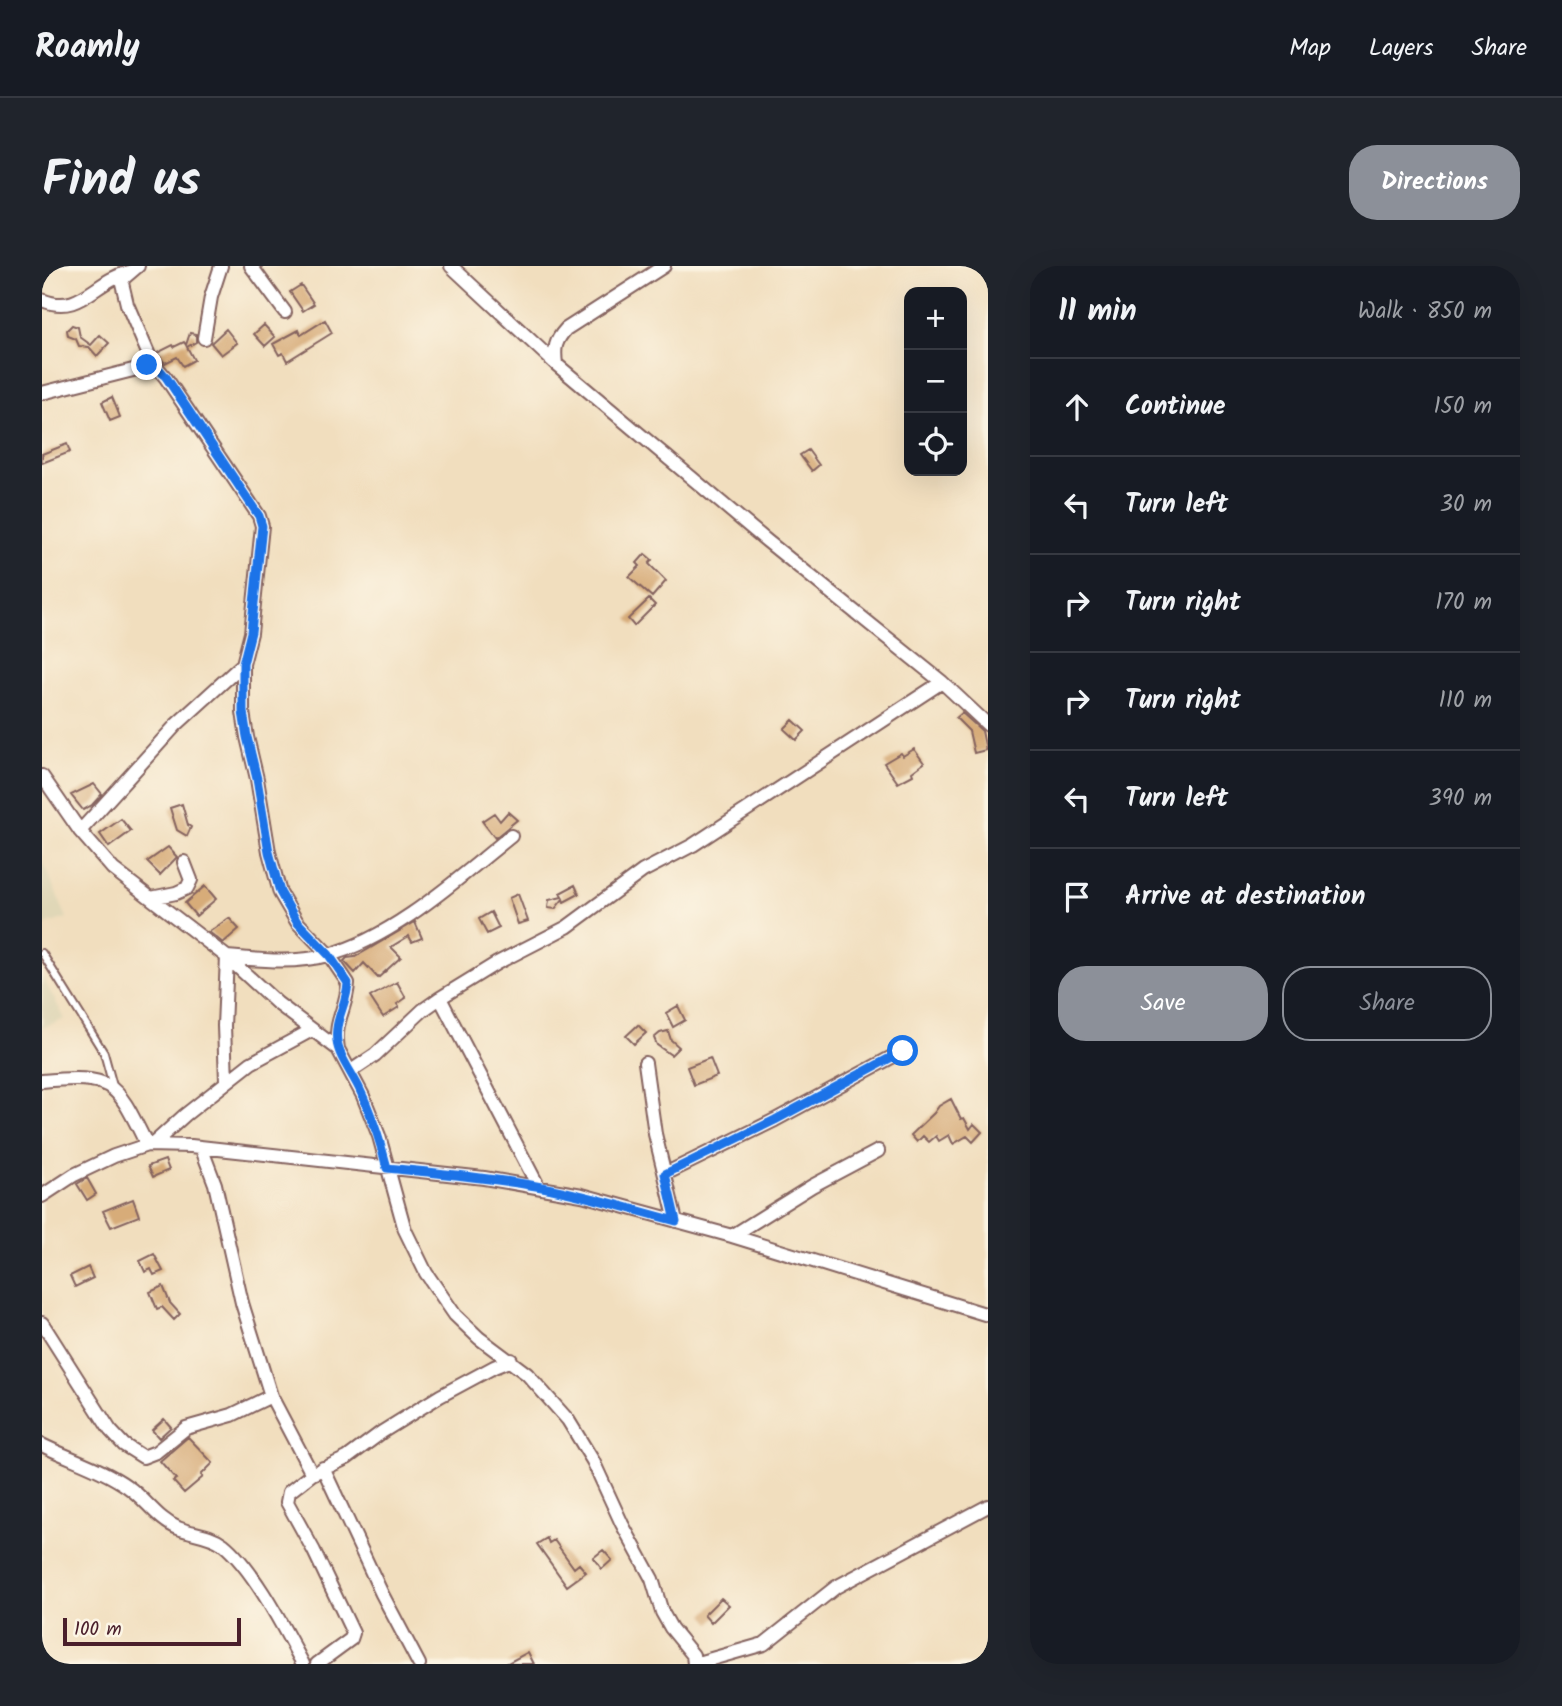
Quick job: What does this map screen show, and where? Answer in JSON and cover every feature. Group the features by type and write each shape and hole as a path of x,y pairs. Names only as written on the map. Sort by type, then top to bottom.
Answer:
{"street":[{"path":"204,338 211,297 221,266"},
{"path":"251,266 285,312"},
{"path":"451,266 556,364 767,541 942,682 988,725"},
{"path":"556,364 554,348 566,329 664,266"},
{"path":"42,300 67,306 82,299 109,279 134,269"},
{"path":"134,269 122,283 123,291 151,360 166,377 259,516 262,526 251,632 243,664 243,712 274,875 288,909 329,955 348,983 337,1020 338,1049"},
{"path":"42,393 141,368 151,360"},
{"path":"80,831 176,725 243,664"},
{"path":"351,1071 375,1055 423,1010 440,998 497,963 567,927 643,871 693,845 942,682"},
{"path":"42,776 47,793 113,869 227,957 277,1003 338,1049 351,1071 379,1136 405,1230 426,1273 455,1315 479,1338 527,1374 568,1420 593,1461 622,1524 652,1579 662,1612 671,1628 694,1655 694,1664 764,1644 836,1587 988,1506"},
{"path":"227,957 297,960 329,955 360,944 415,911 511,836"},
{"path":"151,898 187,888 191,880 184,862"},
{"path":"226,1081 224,1026 227,957"},
{"path":"440,998 538,1186"},
{"path":"42,1196 95,1164 149,1145 251,1063 312,1030"},
{"path":"665,1174 775,1120 903,1051"},
{"path":"645,1063 655,1134 676,1221"},
{"path":"42,1081 97,1080 113,1088 124,1099 149,1145"},
{"path":"149,1145 201,1147 538,1186 582,1195 732,1236 988,1315"},
{"path":"201,1147 215,1184 242,1303 271,1396 318,1471 419,1664"},
{"path":"732,1236 812,1186 878,1151"},
{"path":"42,1323 110,1430 124,1445 143,1457 156,1452 186,1428 232,1415 271,1396"},
{"path":"317,1664 351,1639 353,1633 287,1502 289,1492 318,1471 347,1458 382,1432 440,1396 511,1360"},
{"path":"42,1445 132,1489 164,1521 222,1543 250,1576 303,1664"}],"lane":[{"path":"42,953 104,1052 113,1088"}],"shaded area":[{"path":"42,860 67,918 42,926"},
{"path":"42,976 65,1019 42,1028"}],"building":[{"path":"301,285 314,304 303,311 290,292"},
{"path":"325,320 332,333 287,361 283,353 279,355 273,344 299,330 301,335"},
{"path":"72,325 78,327 80,337 91,345 100,335 109,343 97,356 89,347 79,346 76,339 68,336 67,330"},
{"path":"264,325 275,337 265,346 254,334"},
{"path":"226,329 237,343 221,355 211,343"},
{"path":"190,333 196,334 196,342 187,347 194,360 183,366 177,357 165,363 157,353 173,345 174,347 184,342 186,345"},
{"path":"112,397 120,417 110,421 102,402"},
{"path":"67,444 70,452 42,463 42,454"},
{"path":"808,450 819,465 812,471 800,455"},
{"path":"645,554 652,560 649,564 666,581 652,597 629,577 640,566 637,563"},
{"path":"649,599 655,605 634,626 628,619"},
{"path":"962,713 982,731 986,750 974,753 969,731 956,718"},
{"path":"793,720 805,731 796,740 784,729"},
{"path":"914,749 924,763 912,772 913,775 898,783 884,763"},
{"path":"94,784 102,794 83,810 71,795"},
{"path":"182,804 191,827 187,836 177,830 170,808"},
{"path":"508,812 517,820 495,838 482,821 494,813 500,821"},
{"path":"121,819 131,831 109,847 100,834"},
{"path":"168,847 177,857 160,875 147,862"},
{"path":"575,885 579,894 564,902 563,899 555,909 548,908 549,900 562,897 560,893"},
{"path":"205,886 216,899 196,916 185,903"},
{"path":"518,894 528,921 518,924 509,898"},
{"path":"491,912 499,928 487,934 479,919"},
{"path":"229,918 239,929 223,943 209,932"},
{"path":"415,922 422,938 412,942 409,936 391,947 401,957 378,978 364,963 355,973 344,961 355,957"},
{"path":"397,982 406,998 397,1004 399,1007 383,1017 370,997"},
{"path":"678,1006 685,1020 673,1027 666,1013"},
{"path":"638,1025 646,1033 634,1044 626,1036"},
{"path":"668,1031 671,1040 679,1047 671,1055 657,1045 654,1038"},
{"path":"710,1058 717,1076 694,1085 687,1067"},
{"path":"951,1099 961,1119 964,1118 970,1129 974,1124 982,1132 973,1142 967,1136 953,1144 949,1135 939,1141 936,1136 929,1142 923,1136 917,1142 911,1135 939,1106"},
{"path":"165,1160 169,1170 153,1177 148,1166"},
{"path":"87,1178 96,1194 87,1200 77,1184"},
{"path":"133,1199 139,1216 111,1227 103,1211"},
{"path":"154,1254 163,1271 154,1275 151,1269 145,1272 140,1261"},
{"path":"88,1267 93,1278 75,1287 70,1276"},
{"path":"163,1286 170,1303 180,1314 174,1320 162,1307 157,1309 150,1292"},
{"path":"164,1419 171,1427 159,1438 152,1430"},
{"path":"188,1437 213,1463 201,1475 203,1477 184,1493 160,1461"},
{"path":"547,1538 549,1543 554,1540 574,1568 579,1564 586,1572 567,1586 537,1544"},
{"path":"603,1550 612,1560 602,1569 593,1558"},
{"path":"721,1598 729,1605 711,1623 704,1615"},
{"path":"528,1652 534,1664 506,1664"}],"route":[{"path":"147,365 151,360 166,377 259,516 262,526 251,632 243,664 243,712 264,827 274,875 288,909 329,955 348,983 337,1020 336,1040 379,1136 387,1168 538,1186 676,1221 665,1174 775,1120 903,1051"}]}
